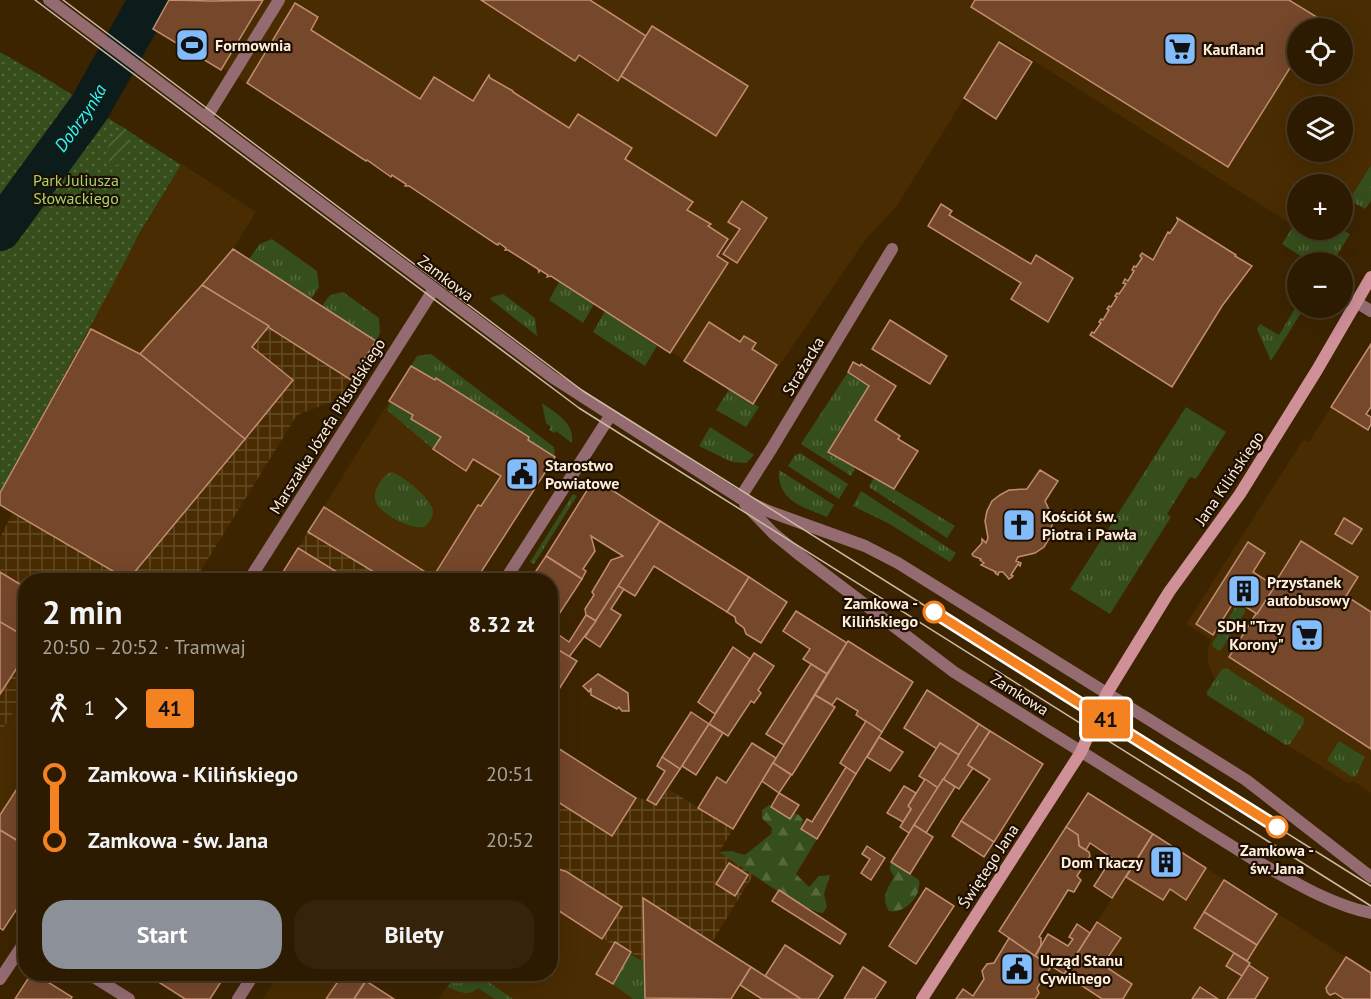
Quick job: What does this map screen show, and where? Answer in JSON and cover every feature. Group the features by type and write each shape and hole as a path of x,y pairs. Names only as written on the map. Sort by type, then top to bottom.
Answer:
{"main road":[{"name":"Jana Kilińskiego","path":"1082,752 1107,693 1168,592 1246,485 1371,277"},
{"name":"Świętego Jana","path":"922,999 1082,752"}],"street":[{"name":"Zamkowa","path":"49,0 552,377 610,416 740,498 768,511 865,546 898,563 1246,780 1371,876"},
{"path":"206,118 279,0"},
{"name":"Strażacka","path":"740,498 892,249"},
{"name":"Marszałka Józefa Piłsudskiego","path":"253,573 434,289"},
{"path":"1356,302 1371,311"},
{"path":"509,573 610,416"},
{"name":"Zamkowa","path":"740,498 769,529 801,556 936,660 1251,858 1339,904 1371,913"},
{"path":"0,980 18,952"},
{"path":"100,981 129,999"},
{"path":"238,999 250,981"}],"shaded area":[{"path":"143,0 1371,0 1371,165 1353,193 1353,174 1287,174 1287,222 1001,40 896,207 866,239 753,404 247,83 153,29"},
{"path":"182,164 256,212 233,249 376,341 351,380 202,285 140,354 89,328 121,266"},
{"path":"202,285 351,380 339,399 297,415 199,573 18,573 18,704 0,734 0,537 13,513 0,505 0,493 89,328 140,354"},
{"path":"411,366 434,380 436,378 529,437 528,440 555,457 481,573 375,573 308,532"},
{"path":"1331,407 1371,432 1371,793 1353,781 1348,783 1207,695 1215,679 1208,663 1208,646 1211,640 1186,624 1303,440 1309,442"},
{"path":"308,532 375,573 282,573"},
{"path":"18,704 18,904 0,928 0,734"},
{"path":"558,748 636,798 656,805 668,789 733,829 719,852 754,874 712,942 643,898 644,962 616,942 613,945 558,910"},
{"path":"1153,834 1371,973 1371,999 956,999 963,989 973,995 983,979 982,971 987,964 994,963 1009,938 1064,974"},
{"path":"643,898 801,999 439,999 450,981 558,981 558,909 615,942 644,962"},
{"path":"275,981 366,981 354,999 263,999"}],"green space":[{"name":"Park Juliusza Słowackiego","path":"0,52 52,82 181,165 138,236 0,493"},
{"path":"121,126 132,133 119,166 109,161 106,155 110,140 116,138"},
{"path":"1371,165 1371,201 1365,209 1353,202 1353,194"},
{"path":"1287,236 1287,240 1346,240 1339,252 1294,252 1282,244"},
{"path":"272,239 317,271 319,287 311,299 249,259 260,244"},
{"path":"559,282 594,304 583,323 549,300"},
{"path":"343,292 379,318 380,333 376,341 322,306 330,295"},
{"path":"503,294 535,318 537,336 490,299"},
{"path":"605,311 657,346 645,366 593,332"},
{"path":"1289,318 1298,318 1271,361 1257,329 1260,324 1279,335"},
{"path":"431,354 554,447 555,457 528,440 529,437 437,378 435,380 411,366 417,356"},
{"path":"848,372 869,386 828,451 855,468 851,476 801,444"},
{"path":"730,388 759,407 746,427 716,410"},
{"path":"391,402 413,415 411,419 441,437 433,449 387,410"},
{"path":"542,403 568,424 572,443 556,431 554,433 549,430 551,427 546,423"},
{"path":"1186,407 1226,432 1196,479 1190,477 1167,514 1171,517 1110,614 1070,589"},
{"path":"710,427 754,455 746,463 732,462 699,446"},
{"path":"800,453 848,484 839,499 788,466 795,455"},
{"path":"779,470 834,505 827,517 801,506 787,496 782,489"},
{"path":"392,472 416,488 428,500 433,511 429,522 424,527 404,524 379,507 375,500 376,490 383,478"},
{"path":"874,477 955,526 947,538 869,487"},
{"path":"861,491 956,553 950,562 888,523 853,506"},
{"path":"573,494 577,496 534,564 530,562"},
{"path":"1239,605 1245,609 1245,612 1219,651 1212,646 1213,642 1236,606"},
{"path":"1226,668 1304,718 1304,723 1290,744 1286,745 1207,695 1222,669"},
{"path":"1339,741 1365,757 1356,776 1352,777 1327,760"},
{"path":"769,805 790,819 794,813 799,815 803,820 801,829 817,839 796,874 809,887 819,876 830,875 824,894 827,907 823,913 787,897 719,852 731,851 745,855 771,834 772,828 762,818 762,810"},
{"path":"891,862 919,880 915,898 906,907 895,911 889,911 885,901 887,889 894,877 890,869"},
{"path":"630,954 644,962 646,999 633,999 613,984"},
{"path":"452,981 487,981 513,999 495,999 478,988 467,993 447,987"}],"water":[{"path":"74,97 102,114 0,249 0,208 52,141"}],"building":[{"path":"169,0 263,0 221,70 153,29"},
{"path":"481,0 590,0 646,36 618,81 579,55 575,61"},
{"path":"975,0 1289,0 1318,18 1287,18 1287,73 1228,167 971,7"},
{"path":"295,3 318,17 311,30 420,99 434,77 473,101 489,75 490,78 569,128 578,114 632,148 625,159 693,202 687,210 711,224 708,226 728,239 717,256 728,263 670,353 551,276 547,277 548,275 540,270 539,272 538,269 505,250 506,248 499,243 496,244 247,83"},
{"path":"652,26 748,86 716,136 621,76"},
{"path":"999,42 1032,62 996,119 964,98"},
{"path":"742,201 767,218 737,263 723,254 740,229 728,222"},
{"path":"941,204 952,211 949,215 1031,264 1036,255 1073,278 1048,322 1011,299 1021,283 928,226"},
{"path":"1177,218 1252,266 1222,306 1172,387 1090,335 1101,323 1099,322 1101,319 1103,320 1109,310 1107,309 1117,297 1115,296 1117,293 1119,294 1126,284 1123,283 1125,279 1128,281 1134,271 1132,270 1134,266 1136,267 1142,258 1140,256 1142,253 1153,260 1168,232 1170,233 1178,221"},
{"path":"233,249 376,341 351,380 202,285"},
{"path":"202,285 269,326 252,347 293,380 245,439 140,354"},
{"path":"890,320 947,356 930,384 872,349"},
{"path":"709,322 740,342 744,336 756,343 752,349 777,365 753,404 684,361"},
{"path":"91,329 140,354 245,439 134,573 116,573 0,505 0,493"},
{"path":"1371,344 1371,407 1366,414 1371,417 1371,424 1368,430 1331,407"},
{"path":"853,362 860,366 861,364 896,386 875,420 900,436 898,439 918,451 894,489 828,452 869,386 848,372"},
{"name":"Starostwo Powiatowe","path":"411,366 435,380 436,378 529,437 528,440 555,457 480,573 436,573 478,505 481,506 501,476 473,459 466,471 433,449 441,437 411,419 413,415 389,401"},
{"name":"Kościół św. Piotra i Pawła","path":"1040,470 1058,481 1045,501 1053,518 1050,537 1044,547 1035,553 1018,557 1016,561 1021,563 1020,566 1018,564 1011,575 1013,576 1009,579 1003,572 999,572 998,575 981,565 984,563 981,559 972,554 982,543 982,539 986,543 988,538 985,521 992,501 1009,490 1027,489"},
{"path":"601,483 660,521 596,621 586,615 585,609 594,595 592,592 611,560 623,556 591,536 595,551 583,569 586,571 582,579 546,556 591,484"},
{"name":"Starostwo Powiatowe","path":"324,507 427,573 375,573 308,532"},
{"path":"1344,518 1362,529 1352,544 1335,534"},
{"path":"660,521 749,577 727,612 654,566 635,596 618,586"},
{"name":"SDH \"Trzy Korony\"","path":"1301,541 1358,577 1346,596 1371,612 1371,749 1229,657"},
{"name":"Przystanek autobusowy","path":"1248,542 1265,553 1253,572 1275,586 1257,614 1235,600 1213,635 1196,624"},
{"path":"298,548 339,573 282,573"},
{"path":"546,556 582,579 558,616 558,573 535,573"},
{"path":"0,572 18,583 18,633 0,622"},
{"path":"749,577 787,602 761,643 746,634 744,628 736,622 735,617 727,612"},
{"path":"618,586 624,589 611,609 621,615 600,647 585,637"},
{"path":"796,611 847,643 827,674 803,659 810,649 783,631"},
{"path":"586,615 596,621 569,657 558,649 559,635 569,642"},
{"path":"0,622 18,632 18,666 0,694"},
{"path":"848,641 913,682 882,732 856,715 858,711 837,698 832,705 815,695"},
{"path":"733,647 750,659 715,714 698,702"},
{"path":"558,650 577,661 558,691"},
{"path":"754,653 774,666 758,690 761,693 754,703 751,701 728,736 709,724"},
{"path":"811,664 827,674 784,745 766,734"},
{"path":"598,674 628,693 629,711 622,711 619,707 617,709 591,695 591,688 589,692 583,686"},
{"path":"927,690 979,724 959,755 940,743 937,749 904,728"},
{"path":"815,695 835,707 792,775 773,763"},
{"path":"691,712 709,724 680,769 662,757"},
{"path":"866,721 882,732 856,774 840,763"},
{"path":"709,724 723,733 696,775 682,766"},
{"path":"979,724 990,731 968,765 973,768 959,789 943,779"},
{"path":"990,731 1043,764 994,842 961,821 990,779 968,765"},
{"path":"879,737 903,752 890,771 867,757"},
{"path":"752,743 776,758 733,829 698,808 717,777 726,783"},
{"path":"940,743 959,755 938,788 919,776"},
{"path":"558,748 636,798 612,836 558,802"},
{"path":"662,757 680,769 656,805 647,800 665,771 657,766"},
{"path":"773,763 791,775 779,793 762,781"},
{"path":"846,767 856,774 817,839 801,829 807,819 812,822"},
{"path":"925,779 938,788 909,833 900,827 911,809 908,806"},
{"path":"943,779 955,787 926,833 914,825"},
{"path":"904,786 916,793 908,806 911,809 903,822 887,813"},
{"path":"18,787 18,841 0,830 0,815"},
{"path":"779,793 799,805 790,819 771,807"},
{"path":"1088,793 1153,834 1112,898 1094,886 1112,858 1090,843 1086,850 1079,846 1078,835 1066,827"},
{"path":"961,821 994,842 984,857 952,836"},
{"path":"914,825 933,837 910,874 891,862"},
{"path":"1066,827 1078,835 1079,846 1089,852 1090,856 1077,876 1081,880 1074,892 1068,890 1039,937 1041,945 1035,956 999,931"},
{"path":"0,830 18,841 18,907 3,930 0,928"},
{"name":"Dom Tkaczy","path":"1153,834 1206,868 1186,900 1170,889 1163,900 1126,877"},
{"path":"867,846 885,858 871,880 861,873 870,859 862,854"},
{"path":"729,863 748,875 735,896 716,884"},
{"path":"558,869 567,872 622,907 602,939 558,910"},
{"path":"1224,880 1277,914 1257,945 1204,912"},
{"path":"926,888 954,906 916,964 889,946"},
{"path":"779,890 846,934 840,944 772,901"},
{"path":"643,898 751,967 731,999 645,998"},
{"path":"1204,912 1257,945 1247,961 1194,928"},
{"path":"1097,922 1121,938 1106,960 1109,969 1132,984 1123,999 1102,999 1064,974"},
{"path":"1077,924 1090,933 1064,974 1035,956 1048,934 1068,946 1073,939 1069,937"},
{"name":"Urząd Stanu Cywilnego","path":"1009,938 1051,967 1037,988 1039,993 1035,999 956,999 963,989 973,996 984,979 982,971 987,964 994,963"},
{"path":"615,942 631,952 613,984 596,974"},
{"path":"785,945 833,976 818,999 801,999 765,976"},
{"path":"1234,953 1250,963 1242,976 1226,966"},
{"path":"1346,957 1371,973 1371,999 1344,999 1335,993 1330,995 1327,992 1326,988"},
{"path":"1249,965 1268,978 1255,999 1227,999"},
{"path":"751,967 801,999 762,999 740,985"},
{"path":"863,967 886,982 875,999 844,999"},
{"path":"27,981 46,981 72,997 71,999 15,999"},
{"path":"161,981 222,981 210,999 185,999 160,983"},
{"path":"338,981 366,981 354,999 326,999"},
{"path":"366,981 394,999 354,999"},
{"path":"1200,987 1218,999 1192,999"}],"waterway":[{"name":"Dobrzynka","path":"0,230 90,107 150,0"},
{"path":"35,195 52,188"}],"tram line":[{"path":"35,0 579,408 1371,906"},
{"path":"63,0 583,391 1371,886"},
{"name":"41","path":"934,612 1277,827"}],"place":[{"name":"Formownia","path":"192,45"},
{"name":"Kaufland","path":"1180,49"},
{"name":"Starostwo Powiatowe","path":"522,474"},
{"name":"Kościół św. Piotra i Pawła","path":"1019,525"},
{"name":"Przystanek autobusowy","path":"1244,591"},
{"name":"Zamkowa - Kilińskiego","path":"934,612"},
{"name":"SDH \"Trzy Korony\"","path":"1307,635"},
{"name":"Zamkowa - św. Jana","path":"1277,827"},
{"name":"Dom Tkaczy","path":"1166,862"},
{"name":"Urząd Stanu Cywilnego","path":"1017,969"}]}
